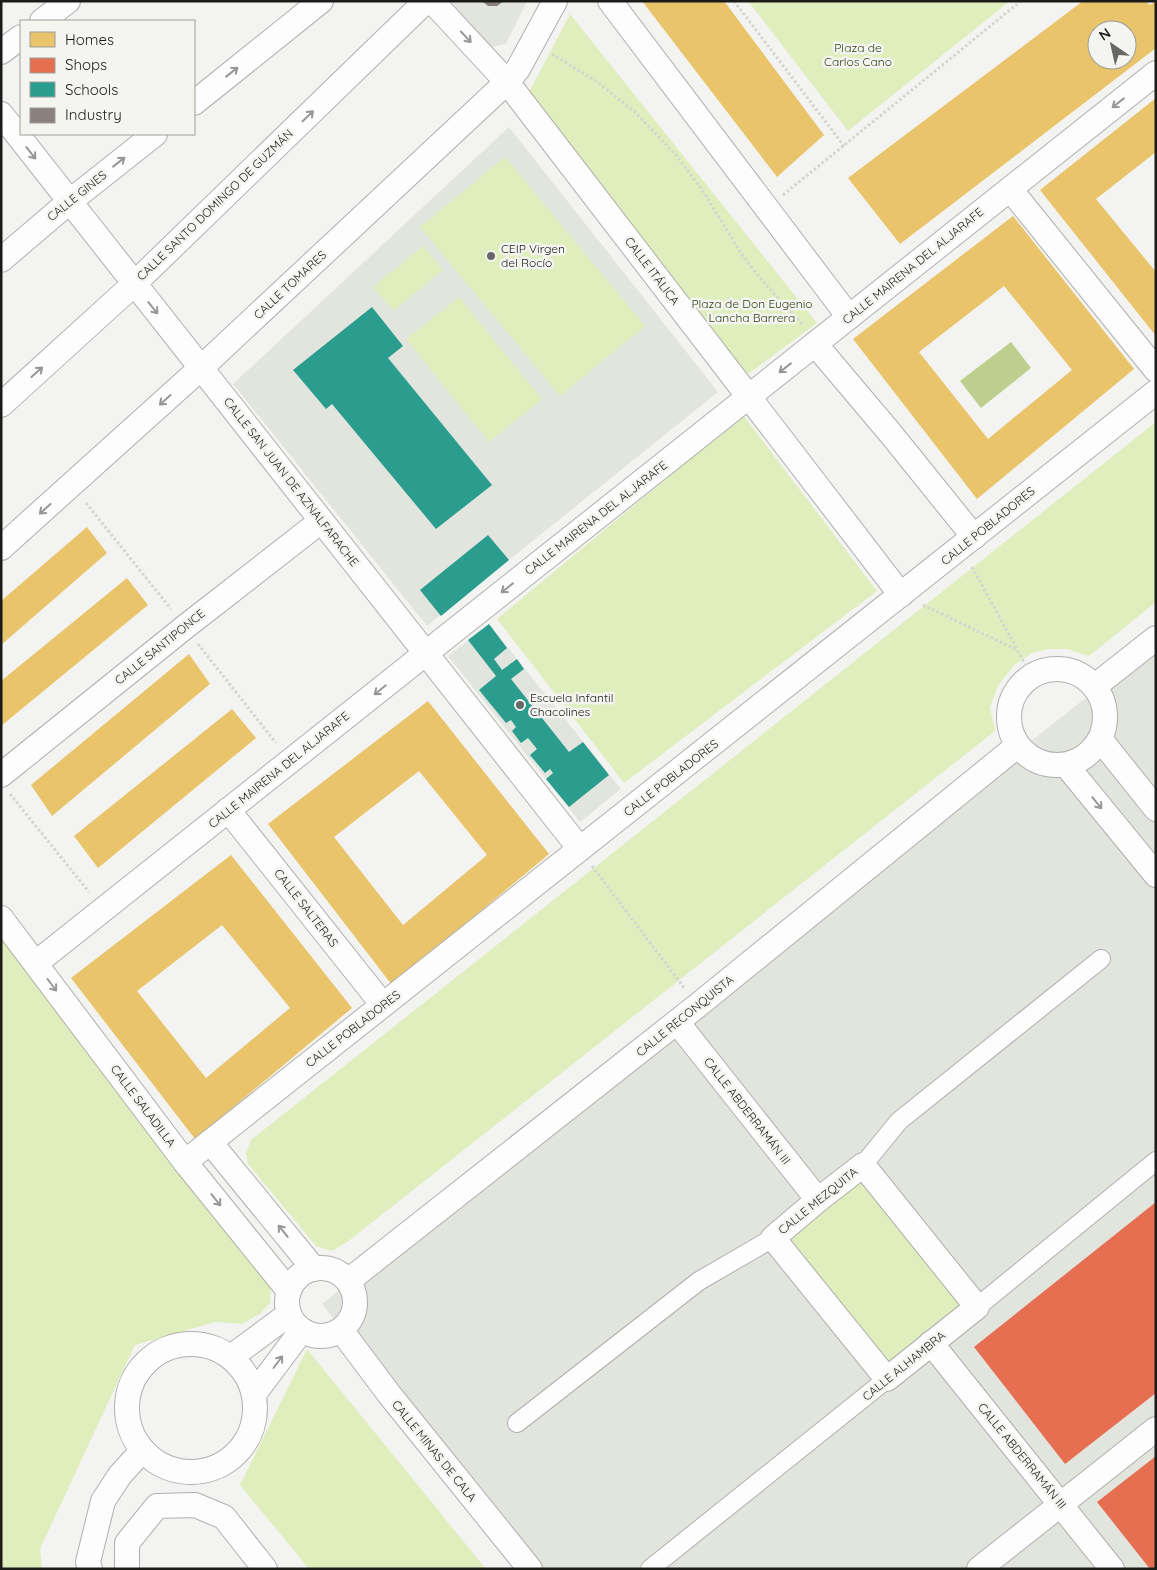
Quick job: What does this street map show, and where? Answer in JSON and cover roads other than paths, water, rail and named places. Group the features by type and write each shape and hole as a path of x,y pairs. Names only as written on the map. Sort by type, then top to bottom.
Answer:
{"street":[{"path":"43,20 68,1"},
{"path":"195,102 321,1"},
{"name":"CALLE SANTO DOMINGO DE GUZMÁN","path":"1,405 134,284 426,1"},
{"name":"CALLE ITÁLICA","path":"432,1 507,82 901,595"},
{"name":"CALLE TOMARES","path":"1,548 202,367 507,82 518,69 555,1"},
{"path":"610,1 850,316"},
{"path":"1,52 20,38"},
{"name":"CALLE MAIRENA DEL ALJARAFE","path":"36,963 1156,73"},
{"name":"CALLE SAN JUAN DE AZNALFARACHE","path":"1,114 134,284 202,367 580,850"},
{"name":"CALLE GINES","path":"1,260 69,202 154,135"},
{"path":"1010,189 1156,370"},
{"path":"817,342 891,434 968,542"},
{"name":"CALLE POBLADORES","path":"185,1162 1156,392"},
{"name":"CALLE SANTIPONCE","path":"4,783 185,627 321,521"},
{"path":"1095,686 1156,638"},
{"path":"1065,669 1076,672 1095,686 1101,695 1105,712 1104,728 1094,749 1086,756 1076,762 1055,766 1034,760 1017,746 1009,724 1011,702 1023,683 1032,676 1043,671 1065,669"},
{"path":"1100,739 1156,810"},
{"name":"CALLE RECONQUISTA","path":"348,1281 677,1022 1017,746"},
{"path":"1066,765 1156,875"},
{"name":"CALLE SALTERAS","path":"228,810 383,1005"},
{"name":"CALLE SALADILLA","path":"1,918 185,1162 289,1291"},
{"name":"CALLE MEZQUITA","path":"517,1423 699,1281 773,1238 863,1165 899,1121 1102,959"},
{"name":"CALLE ABDERRAMÁN III","path":"677,1022 818,1200"},
{"path":"210,1142 314,1269"},
{"name":"CALLE ALHAMBRA","path":"650,1569 888,1379 1156,1160"},
{"path":"863,1165 977,1307"},
{"path":"773,1238 888,1379"},
{"path":"323,1268 341,1274 348,1281 354,1290 356,1301 354,1312 349,1322 341,1330 332,1335 311,1335 296,1322 287,1302 289,1291 303,1273 323,1268"},
{"path":"231,1357 296,1322"},
{"path":"254,1394 296,1322"},
{"name":"CALLE MINAS DE CALA","path":"341,1330 389,1394 530,1569"},
{"path":"192,1344 212,1347 231,1357 246,1374 254,1394 256,1416 250,1436 237,1454 220,1466 200,1472 179,1472 159,1464 142,1451 131,1433 127,1412 129,1392 138,1372 152,1357 171,1347 192,1344"},
{"name":"CALLE ABDERRAMÁN III","path":"931,1344 1112,1569"},
{"path":"979,1569 1156,1429"},
{"path":"90,1569 88,1562 103,1501 120,1475 142,1451"},
{"path":"127,1569 127,1543 157,1506 195,1505 224,1517 265,1569"}],"place":[{"name":"CEIP Virgen del Rocío","path":"491,256"},
{"name":"Escuela Infantil Chacolines","path":"520,705"}],"park label":[{"name":"Plaza de Carlos Cano","path":"858,55"},
{"name":"Plaza de Don Eugenio Lancha Barrera","path":"752,311"}]}
